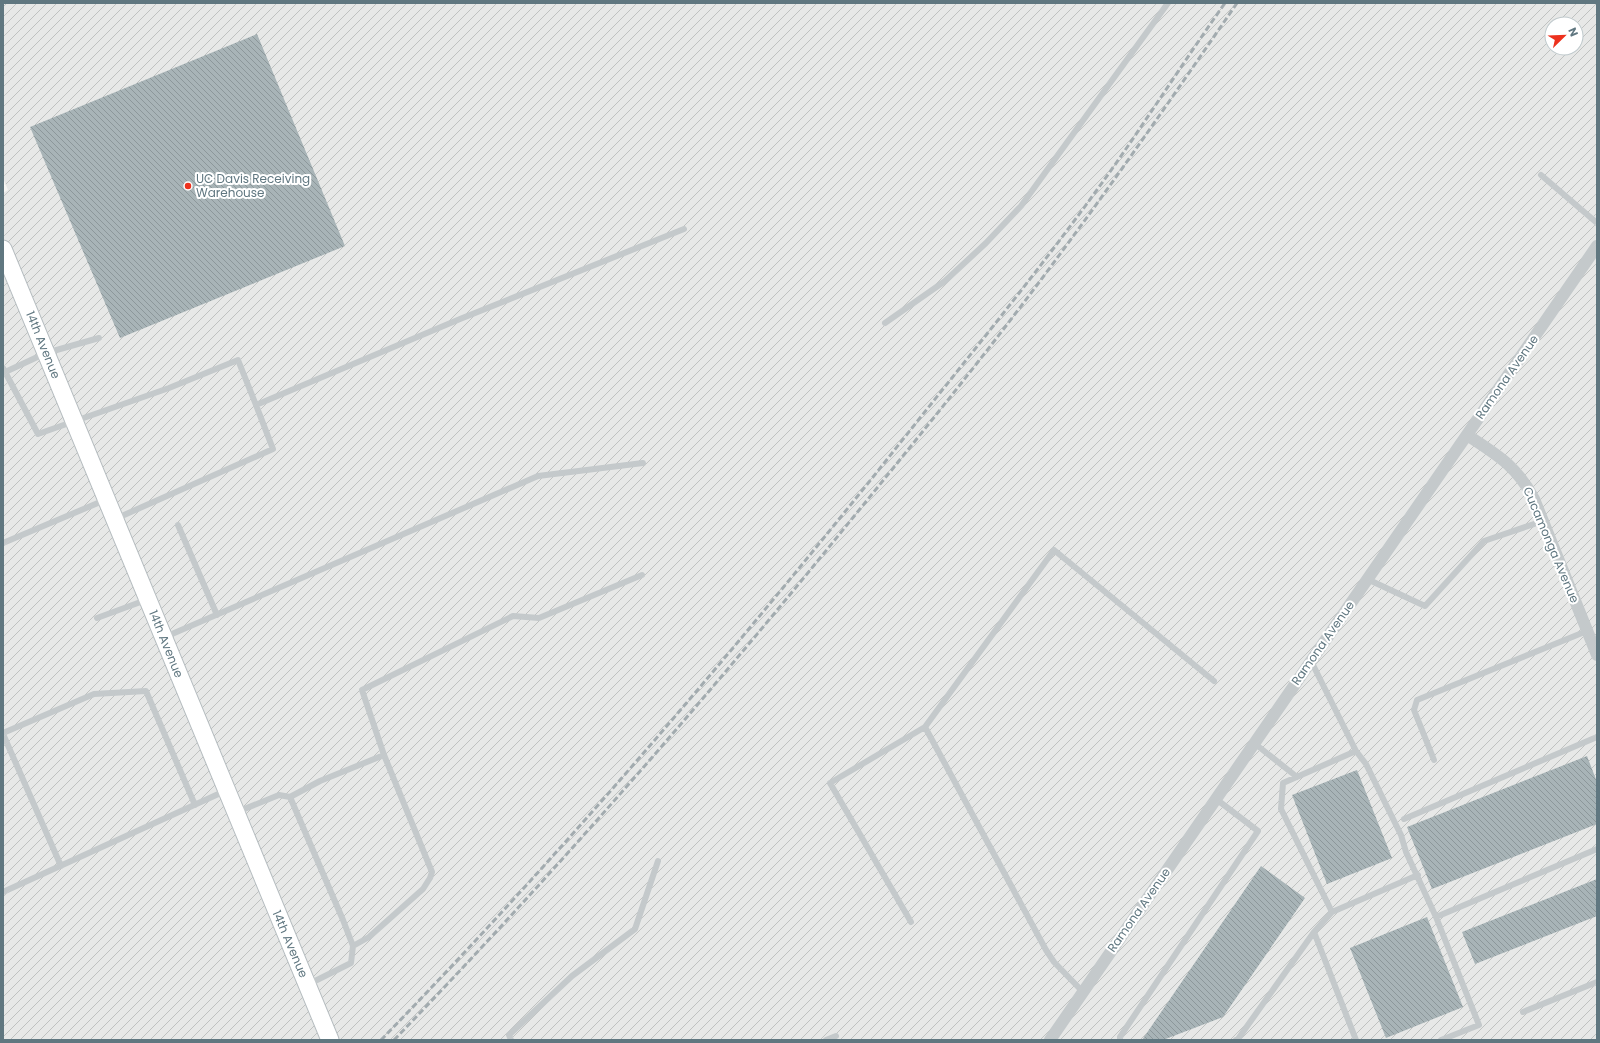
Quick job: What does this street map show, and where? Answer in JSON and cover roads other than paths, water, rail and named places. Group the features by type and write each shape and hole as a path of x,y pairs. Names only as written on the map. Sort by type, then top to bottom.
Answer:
{"main road":[{"name":"14th Avenue","path":"3,249 307,985 325,1037"}],"street":[{"name":"Ramona Avenue","path":"1050,1040 1597,246"},
{"name":"Cucamonga Avenue","path":"1467,435 1505,461 1526,483 1543,521 1587,631 1596,648"}],"lane":[{"path":"885,322 945,281 986,243 1021,206 1168,3"},
{"path":"1541,175 1597,223"},
{"path":"256,405 460,319 684,229"},
{"path":"99,338 46,353 4,371 38,434 74,420 169,388 238,360 273,449 115,519"},
{"path":"164,637 538,476 643,463"},
{"path":"3,543 107,500"},
{"path":"1367,579 1425,606 1484,541 1543,521"},
{"path":"178,525 216,615"},
{"path":"911,922 830,783 925,727 1054,550 1214,681"},
{"path":"353,946 369,937 423,889 432,872 384,755 362,690 513,616 539,618 642,574"},
{"path":"96,618 148,599"},
{"path":"1434,760 1414,710 1416,700 1587,631"},
{"path":"1311,661 1356,751 1366,764 1418,875 1479,1025 1441,1040"},
{"path":"61,866 3,733 94,694 146,691 195,805"},
{"path":"925,727 1046,950 1054,962 1083,992"},
{"path":"1404,819 1597,737"},
{"path":"1254,743 1296,777"},
{"path":"1332,912 1281,809 1283,783 1356,751"},
{"path":"236,813 279,795 290,797 320,781 384,755"},
{"path":"3,892 227,790"},
{"path":"290,797 353,946 351,963 307,985"},
{"path":"1120,1040 1120,1037 1258,831 1216,799"},
{"path":"1436,917 1597,849"},
{"path":"511,1040 508,1035 572,976 635,929 658,861"},
{"path":"1238,1040 1314,932 1332,912 1418,875"},
{"path":"1314,932 1356,1040"},
{"path":"1523,1012 1597,982"},
{"path":"826,1040 836,1036"}],"railway":[{"path":"381,1040 447,971 577,829 702,685 825,537 975,350 1063,236 1119,159 1225,3"},
{"path":"394,1040 513,914 628,785 741,653 874,492 987,350 1084,222 1136,150 1237,3"}],"place":[{"name":"UC Davis Receiving Warehouse","path":"188,186"}]}
